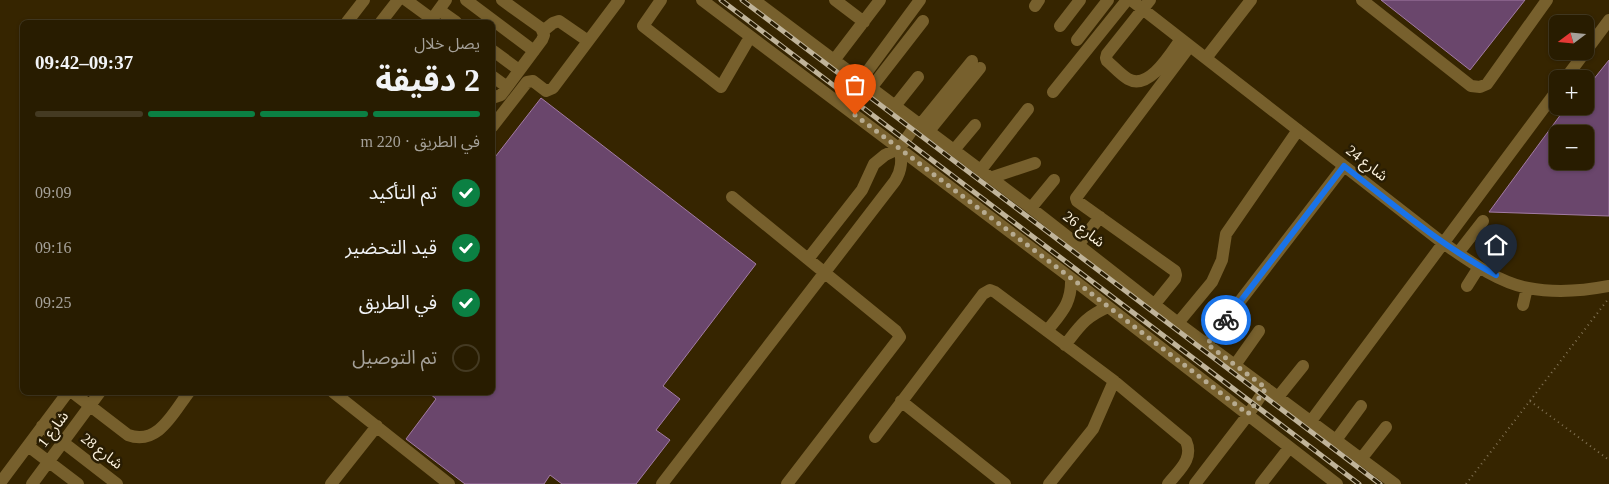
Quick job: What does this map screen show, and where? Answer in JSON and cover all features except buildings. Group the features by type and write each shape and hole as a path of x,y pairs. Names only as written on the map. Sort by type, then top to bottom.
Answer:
{"street":[{"path":"349,20 364,0"},
{"path":"383,20 398,0"},
{"path":"406,0 452,20"},
{"path":"466,0 493,20"},
{"path":"502,0 543,31"},
{"path":"495,122 527,82 533,81 546,91 552,90 619,0"},
{"path":"661,0 643,26 721,87 750,37"},
{"path":"702,0 1108,306 1337,484"},
{"name":"شارع 26","path":"754,0 1031,208 1178,324 1394,484"},
{"path":"835,0 864,22"},
{"path":"835,59 880,0"},
{"path":"861,80 920,0"},
{"path":"1060,26 1080,0"},
{"path":"1077,40 1108,0"},
{"path":"1053,92 1127,0"},
{"name":"شارع 24","path":"1131,0 1147,5 1186,43 1443,243 1479,266 1510,282 1527,288 1551,291 1609,286"},
{"path":"1206,58 1251,0"},
{"path":"1362,0 1476,88 1487,84 1547,0"},
{"path":"1147,5 1110,50 1106,56 1107,61 1128,79 1145,80 1186,43"},
{"path":"1572,70 1609,20"},
{"path":"495,97 501,95 543,38 543,31 553,22 558,21 588,41"},
{"path":"872,88 923,21"},
{"path":"495,22 534,51"},
{"path":"1107,25 1121,36"},
{"path":"1096,38 1110,50"},
{"path":"1154,305 1175,279 1175,271 1077,201 1077,195 1186,43"},
{"path":"495,52 520,70"},
{"path":"808,259 862,190 874,164 885,155 900,148 976,65"},
{"path":"895,106 918,77"},
{"path":"495,78 507,87"},
{"path":"1311,422 1549,101"},
{"path":"985,174 1028,109"},
{"path":"954,150 974,125"},
{"path":"1178,324 1212,282 1222,260 1226,234 1298,130"},
{"path":"662,484 899,175 902,156 900,148"},
{"path":"985,174 1034,163"},
{"path":"1207,344 1344,166"},
{"path":"1031,208 1054,180"},
{"path":"732,197 896,331 900,337 787,484"},
{"path":"1078,245 1100,217"},
{"path":"1458,253 1483,222"},
{"path":"1467,286 1479,266"},
{"path":"1047,331 1068,303 1071,278"},
{"path":"1523,305 1527,288"},
{"path":"875,437 986,291 990,290 1114,381 1186,441 1189,453 1187,459 1168,484"},
{"path":"1066,345 1085,320 1108,306"},
{"path":"1235,365 1259,331"},
{"path":"1278,397 1303,366"},
{"path":"1049,484 1093,429 1114,381"},
{"path":"1194,484 1266,388"},
{"name":"شارع 1","path":"0,483 66,395"},
{"path":"76,395 128,435 137,438 146,438 161,428 187,395"},
{"name":"شارع 1","path":"32,484 98,395"},
{"path":"337,395 449,484"},
{"path":"901,401 1005,484"},
{"path":"1336,440 1360,406"},
{"name":"شارع 28","path":"42,426 117,484"},
{"path":"331,484 377,426"},
{"path":"1361,459 1386,427"},
{"path":"28,446 78,484"},
{"path":"1261,484 1289,448"}],"path":[{"path":"1466,484 1609,298"},
{"path":"1530,400 1609,460"}],"railway":[{"path":"721,0 1359,484"},
{"path":"742,0 1380,484"}],"way so far":[{"path":"855,115 1248,414 1266,388 1207,344 1226,320"}],"route":[{"path":"1226,320 1344,166 1443,243 1496,275"}]}
